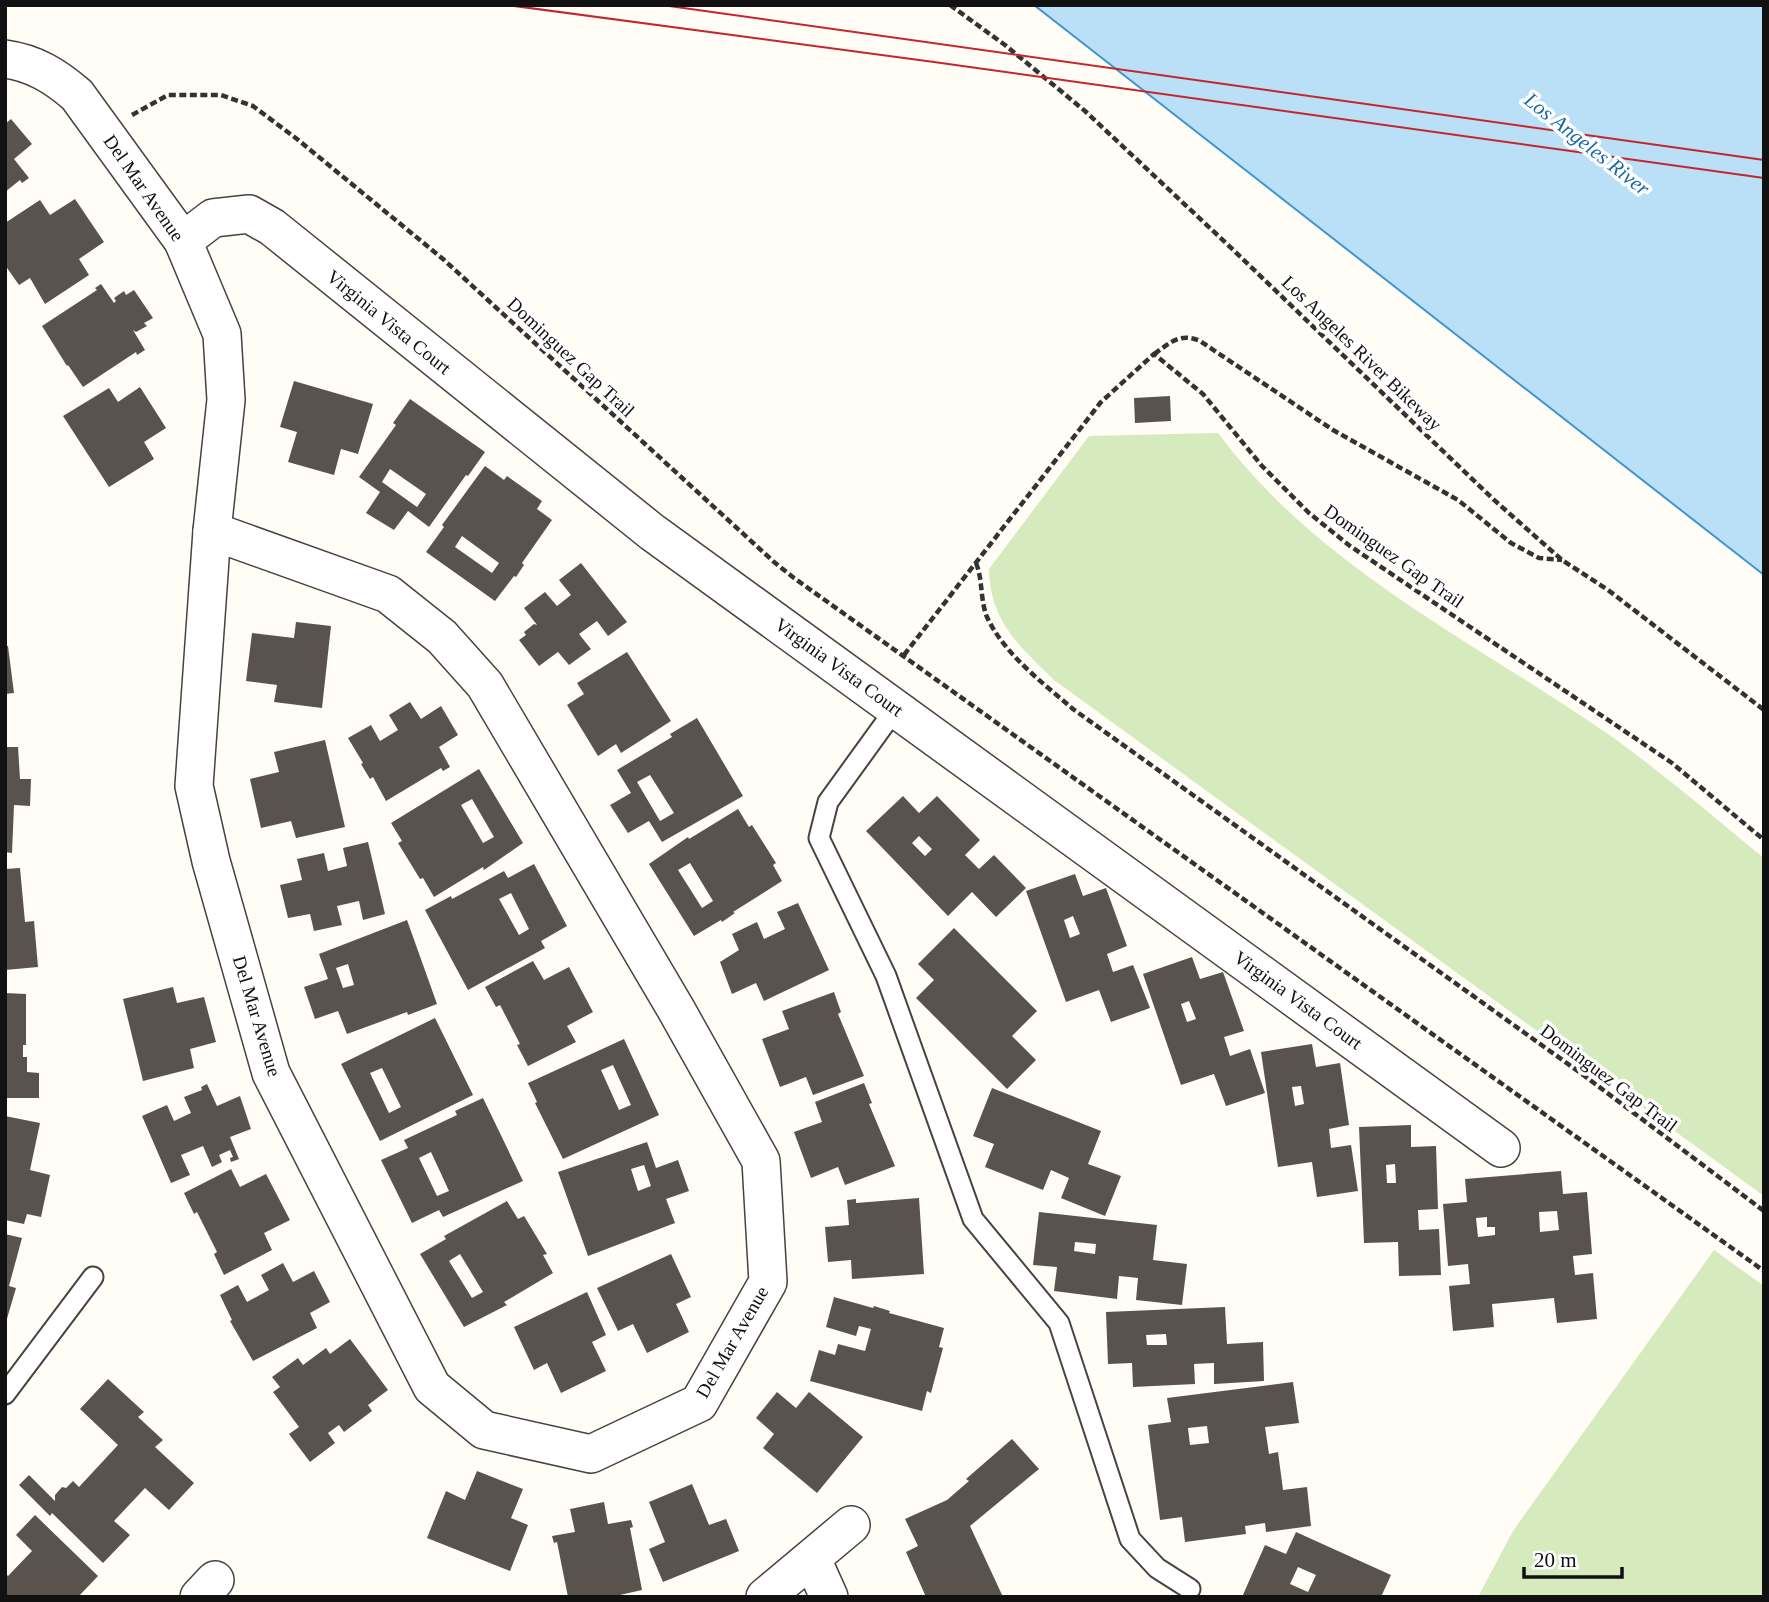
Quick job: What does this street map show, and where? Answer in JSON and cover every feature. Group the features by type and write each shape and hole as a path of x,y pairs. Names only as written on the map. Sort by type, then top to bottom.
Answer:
{"street":[{"name":"Del Mar Avenue","path":"5,59 26,62 56,76 77,94 183,241 222,334 226,400 212,531 194,786 211,861 271,1073 432,1387 484,1430 590,1454 699,1403 768,1282 761,1161 690,1034 485,685 442,637 388,594 212,531"},
{"name":"Virginia Vista Court","path":"183,241 213,218 249,214 272,228 652,532 1501,1147"},
{"path":"765,1597 851,1525"},
{"path":"812,1559 829,1597"}],"lane":[{"path":"896,708 828,803 818,838 886,976 973,1219 1059,1323 1130,1539 1157,1569 1190,1590"},
{"path":"5,1394 93,1277"}],"path":[{"name":"Los Angeles River Bikeway","path":"950,5 1005,45 1085,111 1493,499 1562,560 1608,590 1764,710"},
{"name":"Dominguez Gap Trail","path":"104,131 169,95 221,95 253,106 443,259 774,562 1764,1271"},
{"path":"904,655 1101,402 1154,354 1178,337 1190,337 1200,341 1333,430 1458,500 1511,543 1539,558 1562,560"},
{"name":"Dominguez Gap Trail","path":"1154,354 1203,394 1262,466 1309,513 1350,546 1672,763 1764,840"},
{"name":"Dominguez Gap Trail","path":"976,563 981,575 987,617 1017,661 1073,709 1582,1074 1764,1211"}],"green space":[{"path":"1218,433 1259,482 1304,525 1352,565 1615,739 1764,858 1764,1196 1054,680 1018,644 995,604 989,569 1089,436"},
{"path":"1714,1250 1764,1286 1764,1597 1478,1597 1513,1531"}],"water":[{"name":"Los Angeles River","path":"1034,5 1764,6 1764,575"}],"building":[{"path":"11,119 32,144 14,159 29,178 22,183 20,180 5,192 5,124"},
{"path":"75,199 104,242 79,259 89,275 45,304 30,278 19,285 5,265 5,223 40,200 50,215"},
{"path":"101,284 114,303 114,298 124,291 126,295 134,290 153,318 144,323 147,326 136,332 133,330 145,350 137,355 136,352 83,387 42,326 97,290 95,288"},
{"path":"294,381 373,404 358,454 341,449 334,475 288,462 297,432 280,427"},
{"path":"140,387 166,428 144,442 154,459 109,487 63,416 109,388 118,402"},
{"path":"1170,396 1171,421 1135,423 1134,398"},
{"path":"410,399 485,452 429,527 408,511 394,530 366,513 380,492 359,477 396,425 393,423","holes":["390,469 426,494 417,507 382,482"]},
{"path":"485,466 504,480 507,476 542,501 537,509 552,520 522,563 524,565 516,577 514,576 495,601 426,552 444,527 442,525","holes":["462,536 499,563 492,573 455,547"]},
{"path":"581,563 627,622 608,636 597,621 579,634 591,649 569,665 558,652 539,666 519,640 526,635 524,632 534,624 537,625 524,608 545,592 557,606 571,595 559,580"},
{"path":"296,622 331,626 322,708 274,702 277,685 246,681 252,633 294,638"},
{"path":"5,646 8,646 14,693 5,694"},
{"path":"627,652 671,721 621,753 616,744 598,756 567,705 584,694 577,683"},
{"path":"410,702 421,719 441,706 458,735 439,747 450,767 443,771 441,768 386,801 373,777 370,779 348,738 371,725 380,741 398,730 389,715"},
{"path":"697,718 743,796 662,842 649,821 628,833 610,805 631,793 617,770 672,737 670,734","holes":["650,775 674,813 660,821 637,782"]},
{"path":"325,740 345,827 296,838 291,821 261,828 250,779 279,772 274,752"},
{"path":"5,747 18,747 20,779 31,779 30,806 14,805 12,853 5,852"},
{"path":"479,769 523,843 484,870 483,867 434,897 398,843 402,841 391,823","holes":["472,799 494,837 483,843 461,805"]},
{"path":"903,796 919,813 937,796 980,840 965,855 979,869 994,855 1026,888 996,917 972,892 948,916 866,831","holes":["919,836 932,849 925,856 912,843"]},
{"path":"738,809 749,827 752,825 776,863 773,865 782,881 722,922 721,920 694,936 649,864 688,837 689,839","holes":["690,863 713,901 702,908 678,870"]},
{"path":"368,842 385,914 363,920 359,901 337,906 342,925 314,931 310,914 288,918 280,885 302,880 297,859 324,853 328,871 347,866 343,848"},
{"path":"534,864 567,926 541,941 545,948 468,990 425,910 504,871 508,878","holes":["511,893 529,929 519,935 499,899"]},
{"path":"20,868 25,922 34,921 38,967 5,970 5,869"},
{"path":"1075,874 1083,896 1106,888 1127,946 1107,954 1113,972 1133,965 1150,1008 1111,1022 1099,990 1066,1002 1026,891","holes":["1073,916 1080,934 1070,938 1064,920"]},
{"path":"798,903 829,970 764,1001 756,983 732,994 720,962 739,950 732,934 757,922 764,939 785,929 777,912"},
{"path":"407,920 437,1004 347,1034 338,1011 315,1019 304,987 328,979 319,954","holes":["348,964 354,985 343,988 336,968"]},
{"path":"954,928 1037,1011 1012,1036 1036,1060 1007,1089 916,998 934,980 918,964"},
{"path":"1192,957 1200,979 1223,972 1244,1031 1224,1037 1230,1056 1250,1049 1265,1093 1226,1106 1214,1074 1181,1085 1143,974","holes":["1189,1001 1196,1019 1187,1022 1181,1004"]},
{"path":"533,961 544,980 569,967 593,1012 567,1026 576,1042 528,1066 500,1005 496,1007 485,987"},
{"path":"173,987 177,1003 204,997 216,1042 190,1049 194,1068 143,1081 123,999"},
{"path":"834,992 841,1012 838,1014 864,1076 813,1095 806,1077 780,1087 762,1039 789,1029 782,1011"},
{"path":"5,993 26,994 26,1045 23,1045 23,1057 27,1057 27,1072 39,1073 39,1098 5,1098"},
{"path":"435,1018 473,1095 380,1141 341,1064","holes":["382,1068 401,1107 389,1113 370,1073"]},
{"path":"624,1039 659,1115 563,1159 528,1083","holes":["613,1065 631,1105 619,1110 601,1070"]},
{"path":"1312,1044 1316,1067 1340,1063 1349,1125 1329,1129 1331,1148 1351,1145 1358,1191 1317,1197 1312,1162 1278,1167 1261,1052","holes":["1301,1086 1304,1104 1295,1106 1292,1087"]},
{"path":"864,1083 872,1103 869,1104 895,1166 845,1185 838,1167 811,1178 794,1132 822,1122 815,1102"},
{"path":"207,1084 217,1106 240,1096 251,1129 230,1137 239,1159 231,1162 230,1158 233,1157 230,1150 219,1155 222,1162 212,1167 203,1146 181,1155 190,1175 171,1183 142,1116 167,1105 174,1121 191,1113 184,1097 202,1090 201,1087"},
{"path":"992,1088 1101,1131 1088,1164 1121,1176 1105,1216 1061,1198 1069,1178 1051,1170 1043,1190 985,1167 994,1144 973,1136"},
{"path":"483,1098 523,1181 443,1217 439,1210 412,1223 381,1160 408,1148 404,1140 457,1115 455,1111","holes":["431,1152 449,1191 437,1196 419,1158"]},
{"path":"5,1116 40,1123 30,1170 50,1175 41,1217 27,1214 24,1224 5,1220"},
{"path":"1411,1125 1411,1147 1436,1146 1438,1209 1418,1210 1419,1230 1439,1229 1441,1275 1399,1276 1398,1242 1364,1243 1359,1127","holes":["1395,1164 1396,1183 1387,1183 1386,1165"]},
{"path":"647,1142 656,1168 678,1160 689,1191 666,1199 675,1223 588,1256 558,1172","holes":["644,1165 651,1186 638,1191 631,1169"]},
{"path":"231,1169 240,1187 266,1174 290,1220 264,1233 272,1250 224,1275 214,1254 217,1252 184,1193"},
{"path":"1561,1171 1563,1194 1587,1192 1592,1254 1573,1256 1575,1275 1593,1273 1597,1319 1557,1323 1554,1298 1492,1304 1494,1327 1453,1331 1449,1286 1470,1284 1468,1264 1448,1266 1443,1204 1467,1202 1465,1179","holes":["1557,1211 1559,1230 1540,1232 1539,1212","1487,1217 1487,1227 1495,1227 1495,1235 1478,1237 1476,1218"]},
{"path":"919,1198 924,1274 852,1279 851,1260 828,1262 825,1227 849,1225 847,1200 856,1199 856,1203"},
{"path":"507,1201 518,1219 524,1216 547,1254 543,1255 553,1273 504,1302 507,1305 464,1327 420,1254 446,1239 444,1236","holes":["460,1254 483,1292 472,1298 449,1261"]},
{"path":"1039,1212 1157,1225 1153,1260 1187,1264 1182,1305 1136,1300 1138,1278 1119,1276 1117,1299 1054,1291 1057,1267 1033,1265","holes":["1075,1242 1096,1244 1095,1254 1074,1251"]},
{"path":"5,1234 22,1238 9,1286 16,1288 6,1322"},
{"path":"671,1254 691,1297 676,1304 689,1332 647,1353 633,1324 618,1331 597,1288"},
{"path":"283,1263 293,1282 314,1271 330,1302 310,1313 317,1328 253,1361 230,1321 232,1320 220,1295 238,1285 247,1302 269,1290 261,1275"},
{"path":"587,1292 606,1335 592,1342 606,1371 561,1393 547,1363 534,1370 514,1327"},
{"path":"834,1297 873,1308 874,1306 890,1311 889,1313 944,1328 939,1347 943,1348 931,1393 927,1391 922,1411 810,1381 819,1350 835,1355 838,1344 865,1351 871,1329 859,1326 856,1336 826,1327"},
{"path":"1225,1307 1227,1344 1263,1342 1264,1381 1214,1384 1214,1363 1194,1364 1195,1384 1133,1387 1132,1363 1108,1364 1106,1312","holes":["1166,1334 1167,1345 1147,1345 1146,1335"]},
{"path":"350,1339 388,1390 368,1405 372,1411 344,1432 339,1425 328,1433 335,1443 310,1462 289,1434 299,1427 273,1392 280,1387 272,1377 298,1358 303,1365 326,1348 330,1354"},
{"path":"108,1379 144,1412 138,1417 163,1440 155,1447 194,1483 169,1510 145,1488 114,1521 130,1535 103,1563 19,1485 29,1475 55,1501 55,1495 62,1487 66,1488 73,1481 79,1487 118,1445 80,1409"},
{"path":"1293,1382 1299,1423 1265,1427 1269,1454 1278,1452 1283,1490 1307,1487 1311,1526 1266,1532 1265,1523 1245,1526 1246,1534 1185,1542 1182,1517 1160,1520 1148,1425 1171,1422 1167,1398","holes":["1207,1426 1209,1443 1190,1445 1188,1428"]},
{"path":"777,1392 796,1408 809,1392 863,1437 817,1493 763,1448 774,1434 756,1418"},
{"path":"1012,1439 1039,1469 970,1526 1003,1597 926,1597 906,1552 918,1546 905,1519 947,1500 969,1481 966,1479"},
{"path":"477,1471 523,1489 511,1518 528,1525 510,1571 427,1538 446,1491 465,1500"},
{"path":"692,1484 709,1525 726,1519 739,1551 663,1582 649,1549 665,1542 649,1502"},
{"path":"604,1502 608,1524 631,1520 633,1527 630,1528 642,1590 611,1597 568,1597 557,1542 554,1543 552,1536 575,1532 570,1509"},
{"path":"35,1515 98,1576 78,1597 5,1597 5,1573 8,1576 32,1551 16,1535"},
{"path":"1296,1532 1391,1575 1381,1597 1242,1597 1265,1545 1286,1554","holes":["1298,1567 1316,1575 1308,1592 1290,1584"]}],"tram line":[{"path":"507,5 1764,178"},
{"path":"662,5 1764,160"}]}
